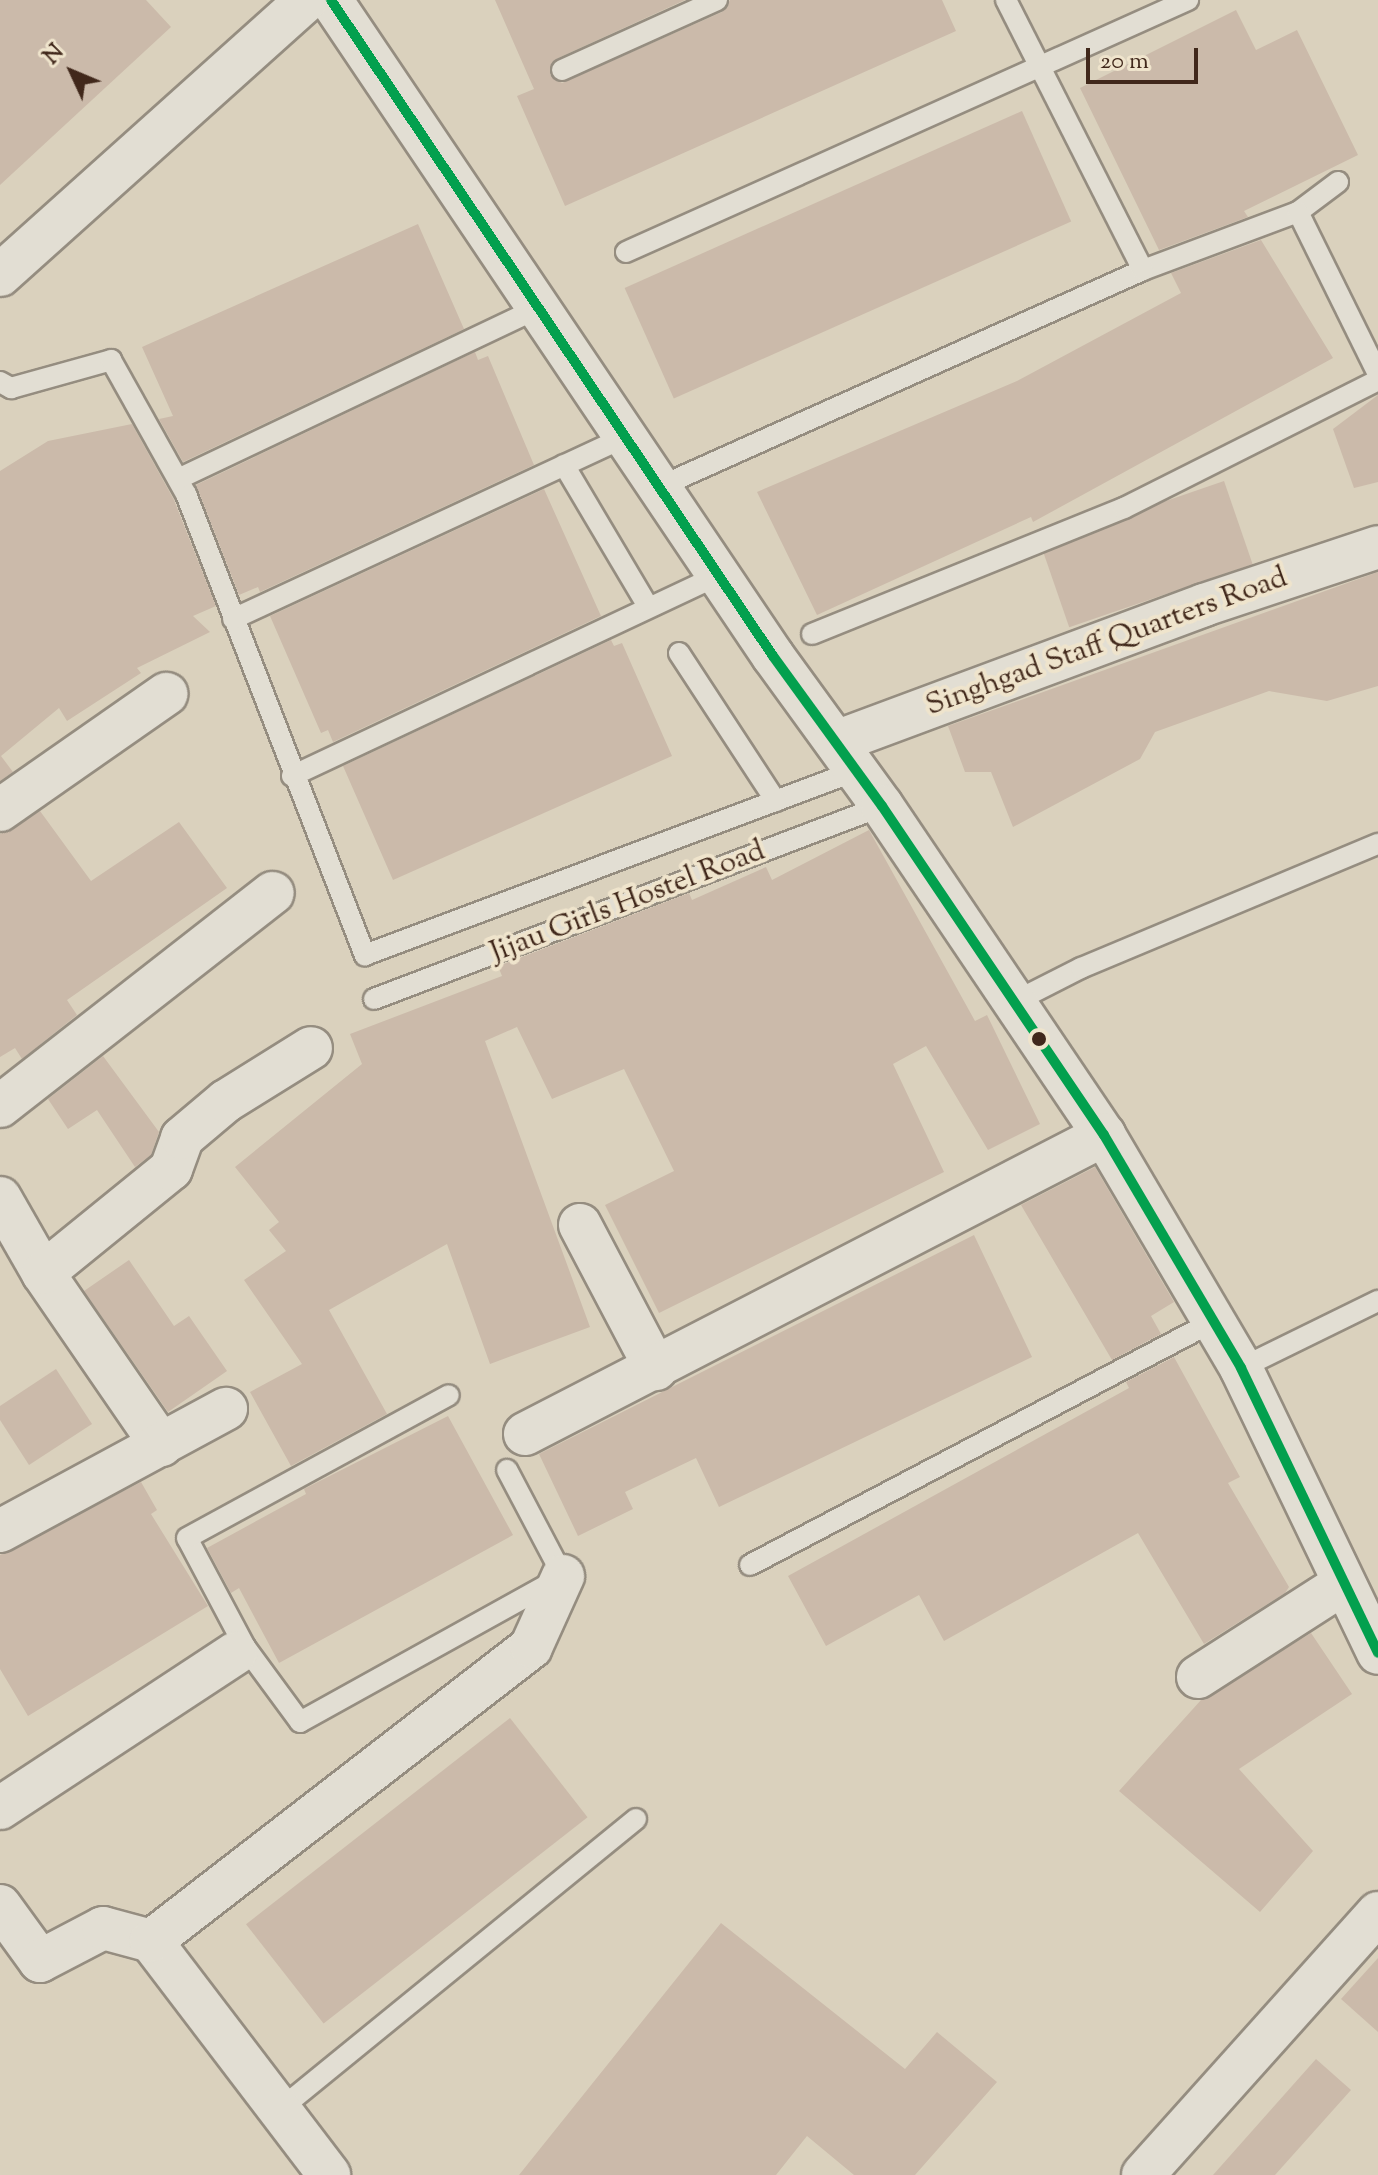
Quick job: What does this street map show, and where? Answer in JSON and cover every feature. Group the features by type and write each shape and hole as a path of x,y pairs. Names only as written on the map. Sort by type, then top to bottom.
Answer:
{"street":[{"path":"0,275 306,0"},
{"path":"331,0 659,487 1016,1001 1104,1135 1241,1368 1378,1653"},
{"name":"Singhgad Staff Quarters Road","path":"846,756 1204,605 1378,547"},
{"path":"0,810 166,694"},
{"path":"0,1106 273,893"},
{"path":"43,1273 171,1169 182,1138 226,1101 311,1048"},
{"path":"516,1452 656,1369 1104,1135"},
{"path":"0,1198 43,1273 161,1445"},
{"path":"580,1225 656,1369"},
{"path":"0,1531 226,1409"},
{"path":"151,1941 531,1647 563,1576"},
{"path":"1198,1677 1343,1584"},
{"path":"0,1808 240,1650"},
{"path":"0,1906 40,1961 103,1928 151,1941 171,1961 278,2111 329,2175"},
{"path":"1143,2175 1378,1913"}],"lane":[{"path":"562,70 717,0"},
{"path":"1006,0 1143,270"},
{"path":"626,252 1188,0"},
{"path":"659,487 1143,270 1298,212 1338,182"},
{"path":"812,634 1124,508 1378,377 1298,212"},
{"path":"178,479 538,308"},
{"path":"0,382 11,388 111,360 178,479 292,776 365,955 776,801 846,756"},
{"path":"233,619 625,437"},
{"path":"564,465 647,605"},
{"path":"292,776 647,605 719,575"},
{"path":"679,653 776,801"},
{"name":"Jijau Girls Hostel Road","path":"374,999 882,806"},
{"path":"1016,1001 1081,968 1378,844"},
{"path":"1241,1368 1378,1301"},
{"path":"750,1565 1214,1321"},
{"path":"449,1395 187,1538 240,1650 300,1722 563,1576 516,1452"},
{"path":"278,2111 636,1819"}],"building":[{"path":"0,0 146,0 171,27 0,185"},
{"path":"495,0 685,0 556,59 550,75 562,83 722,12 730,0 942,0 956,31 565,206 517,96 534,89"},
{"path":"1236,10 1256,50 1297,30 1358,155 1244,211 1248,217 1159,250 1080,88"},
{"path":"1022,111 1071,222 674,398 625,288"},
{"path":"418,224 464,329 183,462 159,419 173,416 142,347"},
{"path":"1261,240 1333,358 1033,522 1031,517 817,615 757,492 1017,381 1181,293 1171,273"},
{"path":"475,352 478,360 488,356 534,465 260,592 258,587 239,595 196,485"},
{"path":"1378,395 1378,482 1354,488 1333,429"},
{"path":"132,424 174,500 216,606 193,616 210,632 137,668 141,673 67,721 59,708 1,756 13,772 0,781 0,471 48,441"},
{"path":"1224,481 1253,564 1069,627 1041,544"},
{"path":"544,489 601,616 333,742 328,730 321,733 270,616"},
{"path":"1378,572 1378,686 1327,701 1269,691 1155,732 1140,759 1013,827 991,772 965,772 948,726"},
{"path":"611,640 614,646 622,643 672,756 393,880 343,766"},
{"path":"40,811 91,881 179,822 227,888 67,1000 77,1015 22,1059 15,1048 0,1057 0,834"},
{"path":"869,830 975,1021 987,1015 1040,1124 988,1150 926,1046 893,1064 944,1172 659,1313 605,1205 674,1171 624,1069 552,1099 517,1027 485,1041 590,1327 490,1364 447,1244 329,1310 387,1414 291,1466 250,1392 302,1364 244,1280 286,1251 269,1230 279,1222 235,1167 362,1064 350,1034 502,976 498,966 689,893 692,900 766,867 772,880"},
{"path":"103,1056 159,1132 151,1155 135,1167 97,1110 68,1129 48,1099"},
{"path":"1095,1167 1174,1302 1151,1316 1161,1334 1112,1360 1021,1205"},
{"path":"974,1235 1032,1357 719,1507 696,1458 625,1492 633,1509 578,1536 539,1454"},
{"path":"129,1260 174,1326 189,1316 227,1371 168,1412 84,1291"},
{"path":"1174,1357 1240,1477 1228,1483 1289,1587 1285,1593 1204,1644 1138,1533 944,1641 919,1595 826,1646 788,1576 1129,1388 1126,1382"},
{"path":"56,1369 92,1424 29,1465 0,1420 0,1406"},
{"path":"448,1416 513,1535 279,1663 239,1588 231,1593 207,1548 306,1494 304,1489"},
{"path":"141,1482 157,1510 151,1514 208,1606 28,1716 0,1669 0,1555"},
{"path":"1311,1633 1352,1694 1239,1769 1313,1851 1260,1912 1119,1791 1201,1700"},
{"path":"510,1718 588,1817 324,2024 246,1924"},
{"path":"721,1923 905,2069 937,2032 997,2082 915,2175 854,2175 807,2136 776,2175 519,2175"},
{"path":"1378,1958 1378,2032 1341,1999"},
{"path":"1316,2059 1351,2090 1275,2175 1213,2175"}],"transit line":[{"path":"331,0 773,656 882,806 1104,1135 1241,1368 1378,1653"}]}
